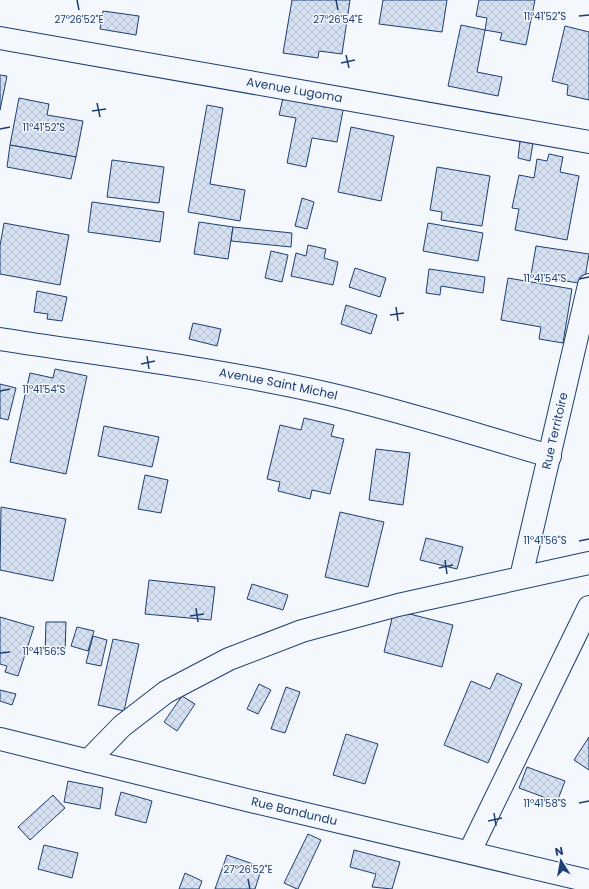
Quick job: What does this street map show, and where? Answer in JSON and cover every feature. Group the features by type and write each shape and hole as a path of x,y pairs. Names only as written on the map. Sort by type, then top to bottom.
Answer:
{"street":[{"name":"Avenue Lugoma","path":"0,38 589,142"},
{"name":"Rue Territoire","path":"521,577 589,285"},
{"name":"Avenue Saint Michel","path":"0,339 220,372 328,394 423,418 550,456"},
{"path":"88,761 122,726 166,692 229,659 302,631 398,605 589,563"},
{"path":"470,851 589,608"},
{"name":"Rue Bandundu","path":"0,739 470,851 589,881"}],"building":[{"path":"292,0 350,0 342,54 319,51 318,58 283,53"},
{"path":"383,0 447,0 442,32 379,24"},
{"path":"479,0 535,0 526,45 500,40 502,33 485,30 487,18 476,16"},
{"path":"103,11 139,16 136,35 100,29"},
{"path":"461,25 485,30 477,72 502,77 498,96 448,86"},
{"path":"565,26 589,32 589,100 567,95 568,85 552,81"},
{"path":"0,75 7,76 0,110"},
{"path":"284,94 344,105 337,142 312,138 306,167 287,163 296,118 279,115"},
{"path":"19,98 49,104 47,115 83,121 76,157 10,145"},
{"path":"207,105 223,108 210,184 245,190 240,221 188,212"},
{"path":"351,127 394,136 381,201 338,192"},
{"path":"520,141 533,143 530,161 518,158"},
{"path":"10,145 76,157 71,179 7,167"},
{"path":"549,154 563,157 560,172 579,176 567,240 515,230 519,209 512,208 519,175 534,178 537,159 547,161"},
{"path":"112,160 164,167 159,203 107,197"},
{"path":"437,167 490,176 482,226 441,220 442,212 430,210"},
{"path":"302,198 314,202 307,229 295,226"},
{"path":"92,202 164,212 160,242 88,232"},
{"path":"199,222 233,227 228,259 194,254"},
{"path":"4,223 69,235 60,285 0,274 0,246"},
{"path":"428,223 483,233 478,261 423,251"},
{"path":"233,227 292,233 291,247 231,241"},
{"path":"308,245 326,249 324,258 338,262 333,285 291,276 296,253 306,256"},
{"path":"536,246 589,254 584,284 531,275"},
{"path":"271,251 288,255 282,282 265,278"},
{"path":"355,268 386,278 380,297 349,287"},
{"path":"429,269 485,277 483,293 441,286 440,295 426,293"},
{"path":"508,278 572,289 563,343 539,339 541,327 501,320"},
{"path":"37,291 67,297 62,321 47,319 48,314 34,312"},
{"path":"346,305 377,315 371,334 341,324"},
{"path":"193,323 221,329 217,346 189,339"},
{"path":"55,369 87,376 66,474 10,462 30,373 53,378"},
{"path":"0,384 16,388 8,420 0,418"},
{"path":"304,418 334,425 331,436 344,439 330,494 312,490 310,499 278,491 280,482 267,479 280,425 301,430"},
{"path":"104,426 159,437 152,467 98,456"},
{"path":"376,449 410,453 403,505 369,500"},
{"path":"145,475 168,480 161,513 138,509"},
{"path":"1,507 66,519 53,581 0,570"},
{"path":"340,512 384,522 368,587 325,577"},
{"path":"426,538 463,547 457,569 420,560"},
{"path":"149,580 215,587 211,620 145,614"},
{"path":"252,584 288,595 283,610 247,599"},
{"path":"394,610 453,625 442,667 384,652"},
{"path":"0,617 34,627 18,676 5,672 7,666 0,664"},
{"path":"46,622 66,622 65,654 45,654"},
{"path":"77,627 94,631 88,651 71,646"},
{"path":"93,636 107,640 101,666 86,663"},
{"path":"113,639 139,644 124,711 98,705"},
{"path":"497,673 522,684 488,763 444,745 471,681 490,689"},
{"path":"259,684 271,690 258,714 247,709"},
{"path":"286,687 300,692 285,733 271,729"},
{"path":"0,690 16,694 12,705 0,701"},
{"path":"182,696 195,704 177,731 164,722"},
{"path":"346,734 378,744 365,784 333,775"},
{"path":"589,737 589,770 574,760"},
{"path":"527,767 565,781 557,802 519,788"},
{"path":"68,781 103,788 100,809 64,802"},
{"path":"121,792 152,801 146,823 115,815"},
{"path":"53,795 65,808 30,840 18,827"},
{"path":"308,834 321,840 297,889 284,883"},
{"path":"44,845 78,853 72,878 38,869"},
{"path":"354,850 400,862 392,889 372,887 376,874 350,867"},
{"path":"227,855 262,867 255,889 215,889"},
{"path":"185,873 202,881 199,889 179,889"}]}
